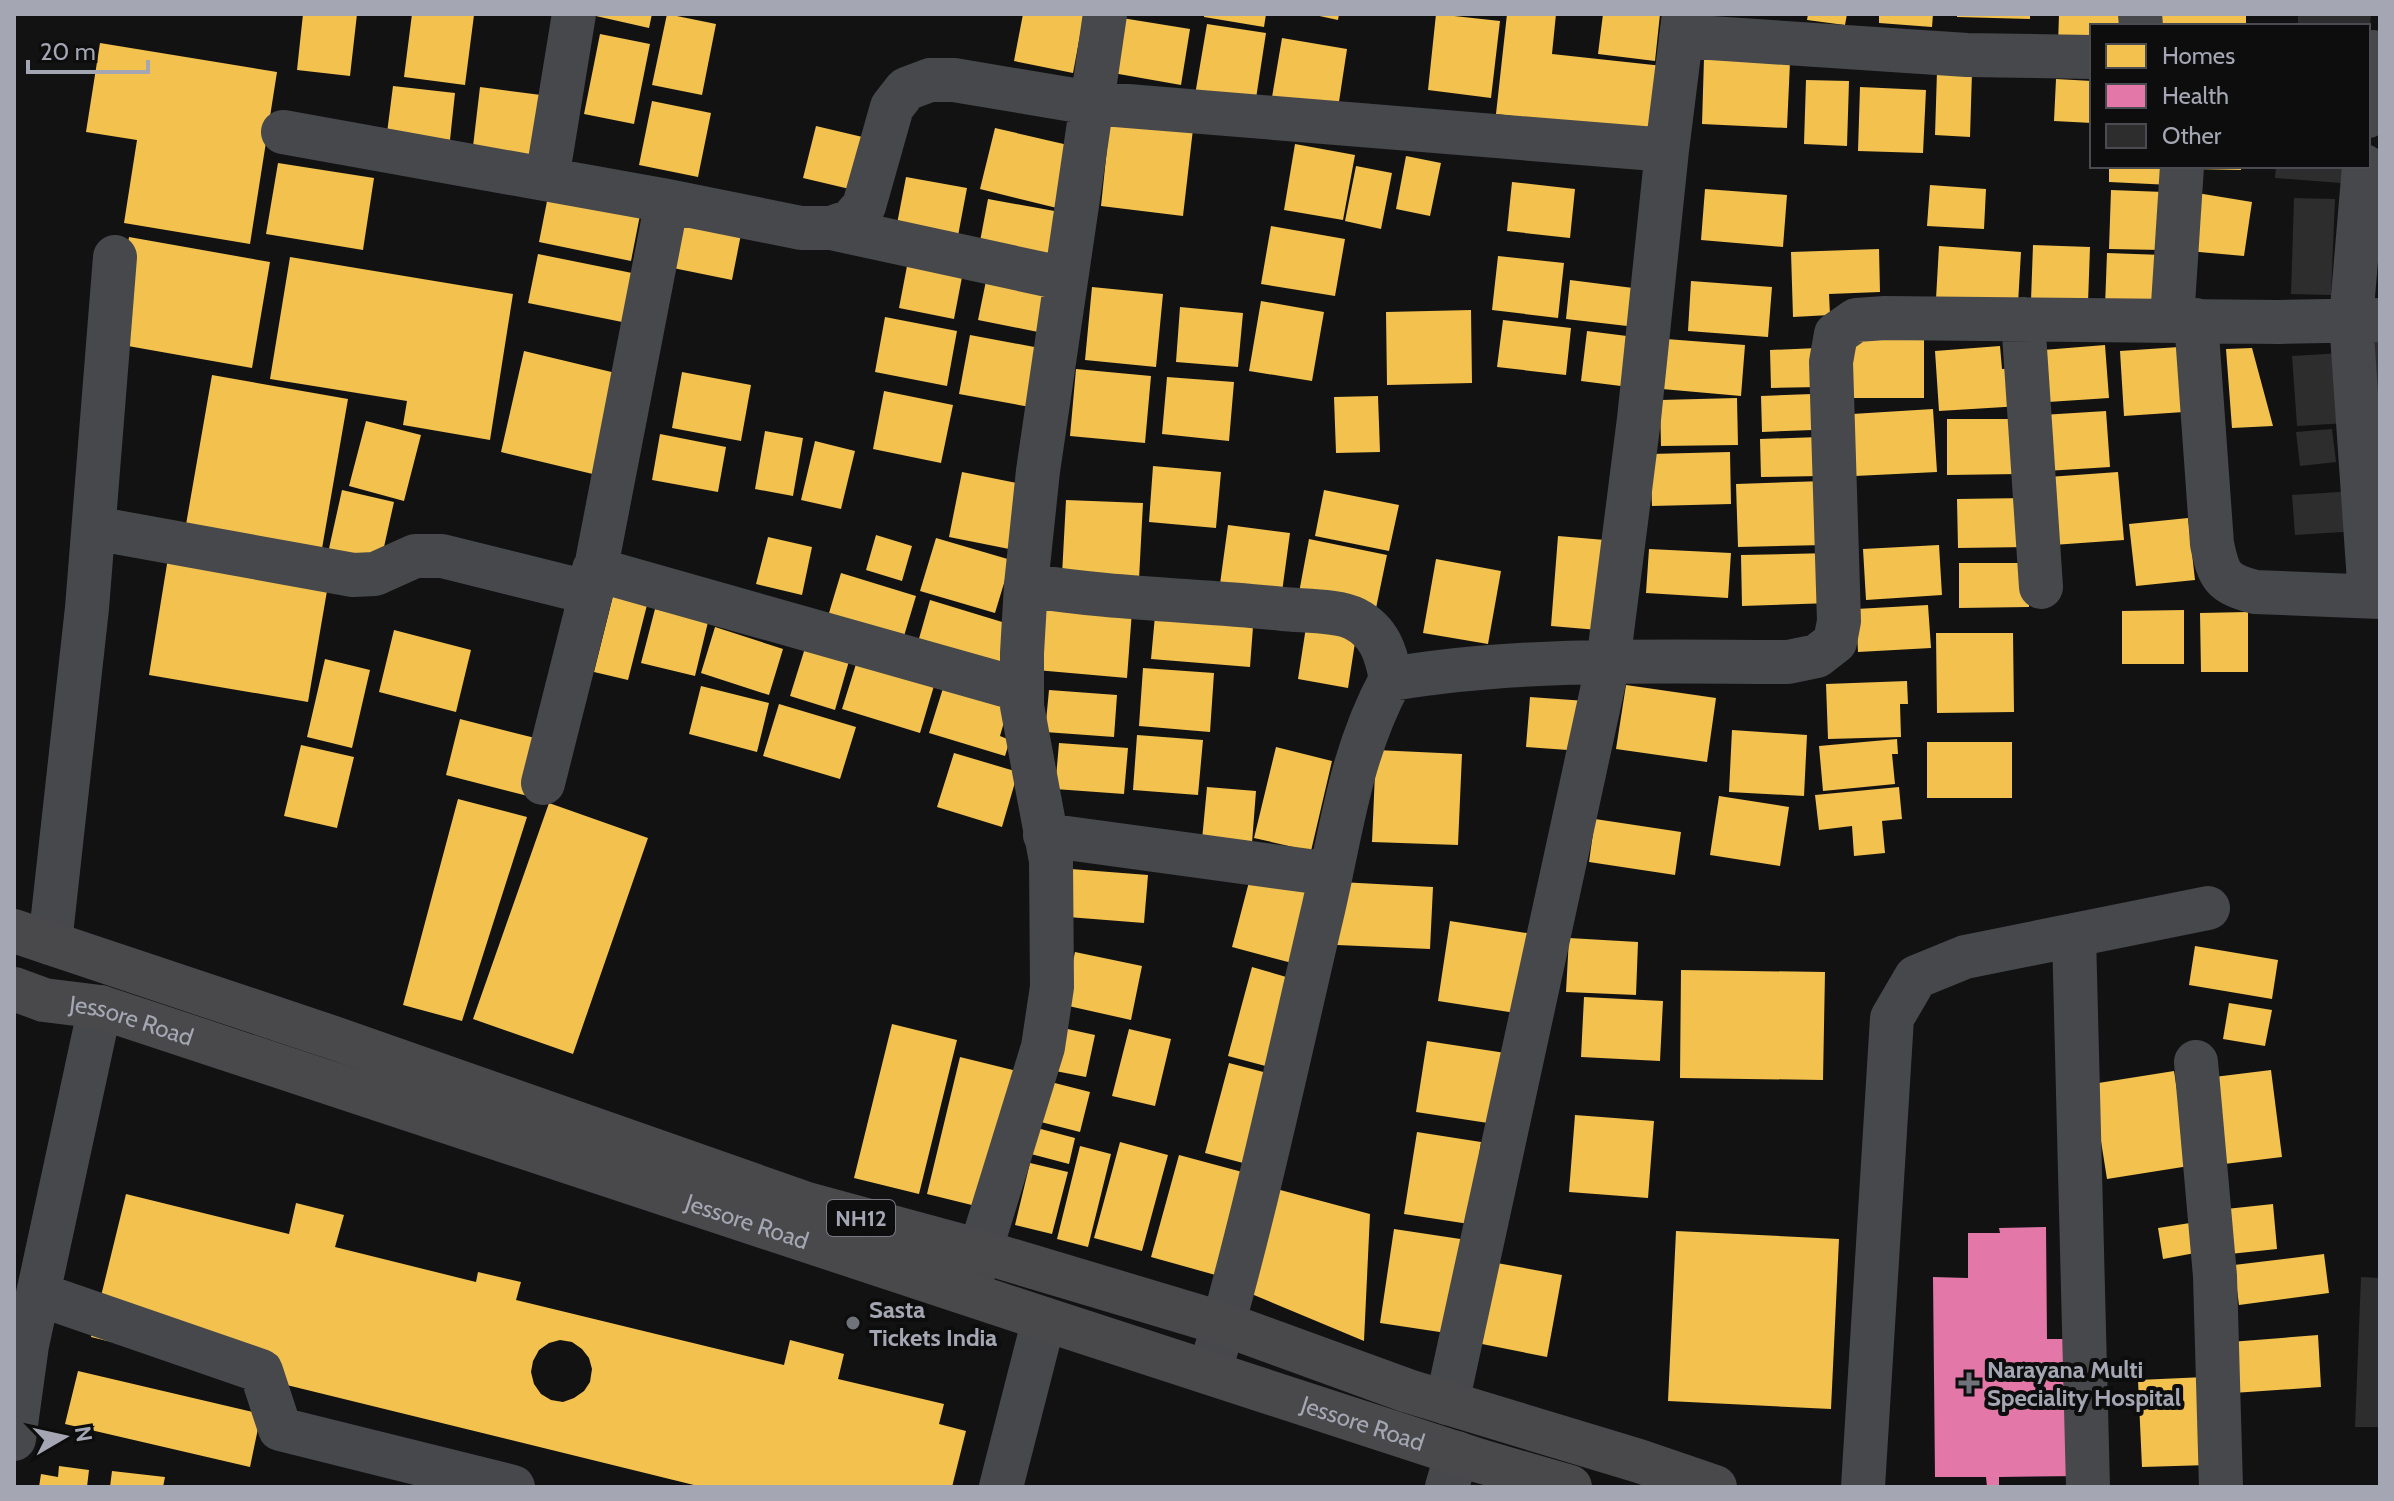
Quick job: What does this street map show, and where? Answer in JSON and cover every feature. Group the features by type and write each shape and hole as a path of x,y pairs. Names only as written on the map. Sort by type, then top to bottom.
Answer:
{"highway":[{"name":"NH12","path":"32,937 334,1038 807,1204 980,1251 1224,1324 1447,1403 1715,1487"},
{"name":"Jessore Road","path":"14,989 44,1000 100,1007 1210,1371 1452,1470 1570,1487"}],"street":[{"path":"547,179 574,14"},
{"path":"967,1292 1045,1032 1052,987 1051,861 1028,750 1022,690 1026,585 1038,471 1105,14"},
{"path":"1447,1403 1608,663 1639,419 1682,25 1967,55 2090,57"},
{"path":"2370,95 2374,52"},
{"path":"831,228 851,221 864,206 892,107 906,89 930,80 954,80 1091,103 1667,150"},
{"path":"283,132 801,228 831,228 1066,279"},
{"path":"2182,168 2184,320 2218,572 2236,587 2255,592 2375,596 2364,168"},
{"path":"543,783 592,581 667,201"},
{"path":"32,937 87,608 115,257"},
{"path":"2023,319 2041,587"},
{"path":"1391,679 1435,671 1608,663 1788,662 1817,656 1835,642 1839,621 1831,362 1836,334 1856,320 2366,320"},
{"path":"94,528 353,575 375,574 415,556 442,556 592,581 1022,690"},
{"path":"1026,585 1077,593 1227,603 1353,617 1374,631 1387,653 1391,679 1373,712 1355,762 1224,1324 1210,1371"},
{"path":"1045,835 1331,874"},
{"path":"1863,1487 1892,1018 1916,977 1965,957 2208,908"},
{"path":"2074,935 2088,1487"},
{"path":"14,1439 27,1345 100,1007"},
{"path":"2196,1062 2215,1276 2221,1487"},
{"path":"38,1294 261,1371 280,1429 513,1487"},
{"path":"1001,1487 1044,1319"}],"building: Homes":[{"path":"303,14 357,14 350,76 297,70"},
{"path":"412,14 474,15 465,85 404,77"},
{"path":"587,14 652,14 649,28"},
{"path":"667,14 716,24 702,95 652,85"},
{"path":"1023,14 1084,14 1073,73 1014,61"},
{"path":"1204,14 1266,14 1264,27 1204,17"},
{"path":"1310,14 1339,14 1338,20"},
{"path":"1436,14 1500,21 1491,98 1428,90"},
{"path":"1507,14 1556,14 1552,54 1663,66 1656,132 1496,114"},
{"path":"1603,14 1660,14 1655,61 1598,54"},
{"path":"1808,14 1847,14 1845,25 1807,20"},
{"path":"1879,14 1933,14 1932,27 1879,23"},
{"path":"1957,14 2030,14 2030,19 1957,17"},
{"path":"2059,14 2132,14 2131,24 2090,24 2090,47 2058,45"},
{"path":"2161,14 2246,14 2246,24 2161,24"},
{"path":"1122,18 1190,29 1181,85 1113,73"},
{"path":"1207,24 1266,33 1255,105 1195,95"},
{"path":"600,34 650,44 634,124 584,114"},
{"path":"1282,38 1347,49 1337,115 1271,103"},
{"path":"100,43 277,72 250,244 124,223 137,140 86,132"},
{"path":"1704,58 1790,62 1787,128 1702,124"},
{"path":"1937,71 1972,72 1970,137 1935,135"},
{"path":"2056,79 2090,81 2090,123 2054,121"},
{"path":"1806,80 1849,81 1847,146 1804,144"},
{"path":"393,86 455,93 450,140 387,133"},
{"path":"480,87 541,95 533,162 472,155"},
{"path":"1860,87 1926,90 1923,153 1858,151"},
{"path":"652,101 711,113 698,177 639,165"},
{"path":"1110,120 1193,129 1183,216 1101,206"},
{"path":"816,126 871,139 858,191 803,178"},
{"path":"995,128 1081,148 1065,210 980,189"},
{"path":"1295,144 1355,155 1343,220 1284,210"},
{"path":"1406,156 1441,163 1430,216 1396,209"},
{"path":"278,163 374,178 363,250 266,234"},
{"path":"1356,166 1392,173 1381,229 1345,221"},
{"path":"2109,168 2172,168 2171,185 2109,182"},
{"path":"2241,168 2241,170 2194,169"},
{"path":"906,177 967,188 957,241 896,229"},
{"path":"1512,182 1575,189 1570,238 1507,231"},
{"path":"1930,185 1986,189 1984,229 1927,226"},
{"path":"1705,189 1787,195 1783,247 1701,240"},
{"path":"2111,190 2164,192 2162,250 2109,249"},
{"path":"549,191 641,210 631,261 539,242"},
{"path":"2191,192 2252,202 2244,256 2188,251"},
{"path":"988,199 1060,212 1051,265 978,252"},
{"path":"683,217 742,229 732,280 673,268"},
{"path":"1271,226 1345,239 1335,296 1261,284"},
{"path":"129,237 270,262 252,368 111,343"},
{"path":"2033,245 2090,247 2088,303 2031,301"},
{"path":"1939,246 2021,252 2018,304 1936,299"},
{"path":"1879,249 1880,292 1829,294 1830,315 1793,317 1791,252"},
{"path":"2107,253 2163,255 2161,309 2105,307"},
{"path":"538,254 647,276 637,325 528,303"},
{"path":"1498,256 1564,263 1558,318 1492,310"},
{"path":"290,257 513,294 490,440 403,425 407,401 270,379"},
{"path":"907,266 962,277 954,319 899,308"},
{"path":"987,276 1052,290 1043,333 978,320"},
{"path":"1570,280 1641,289 1636,327 1566,319"},
{"path":"1691,281 1772,287 1768,337 1688,331"},
{"path":"1092,287 1163,294 1156,367 1085,360"},
{"path":"1261,301 1324,312 1312,381 1249,371"},
{"path":"1180,307 1243,313 1238,367 1176,362"},
{"path":"1471,310 1472,383 1387,385 1386,312"},
{"path":"885,317 957,331 947,386 875,372"},
{"path":"1503,320 1571,328 1566,375 1497,367"},
{"path":"1587,331 1643,338 1637,388 1581,381"},
{"path":"970,335 1045,349 1041,409 959,394"},
{"path":"1666,339 1745,345 1741,396 1662,389"},
{"path":"1924,339 1924,398 1851,398 1850,340"},
{"path":"2105,345 2109,398 2048,402 2043,350"},
{"path":"2000,346 2002,369 2019,368 2021,406 1939,411 1935,351"},
{"path":"2179,347 2184,412 2124,416 2120,351"},
{"path":"1818,348 1820,387 1771,388 1770,350"},
{"path":"2252,348 2273,426 2232,428 2226,349"},
{"path":"524,351 624,375 601,476 501,452"},
{"path":"1076,369 1151,376 1145,443 1070,436"},
{"path":"682,372 751,385 741,441 672,428"},
{"path":"212,375 348,399 320,560 184,536"},
{"path":"1167,377 1234,382 1229,441 1162,434"},
{"path":"884,391 953,405 941,463 873,449"},
{"path":"1812,394 1813,430 1762,432 1761,396"},
{"path":"1378,396 1380,452 1336,453 1334,397"},
{"path":"1737,398 1738,445 1661,446 1660,400"},
{"path":"1933,409 1937,472 1855,476 1852,414"},
{"path":"2106,411 2110,467 2046,471 2042,415"},
{"path":"1947,419 2019,419 2020,474 1947,475"},
{"path":"366,421 421,435 404,501 349,486"},
{"path":"765,431 803,438 793,496 755,489"},
{"path":"660,434 726,447 718,492 652,480"},
{"path":"1819,437 1820,476 1761,477 1760,439"},
{"path":"815,441 855,451 841,509 801,500"},
{"path":"1730,452 1731,504 1652,506 1650,454"},
{"path":"1153,466 1221,472 1216,528 1149,522"},
{"path":"962,472 1031,486 1019,551 949,537"},
{"path":"2118,472 2124,540 2053,545 2048,477"},
{"path":"1824,481 1825,545 1738,547 1736,484"},
{"path":"342,490 394,502 380,565 328,553"},
{"path":"1324,490 1399,505 1389,551 1315,536"},
{"path":"2027,498 2028,547 1958,548 1957,499"},
{"path":"1066,500 1143,503 1139,579 1062,575"},
{"path":"2188,518 2195,580 2136,586 2129,524"},
{"path":"1228,525 1290,533 1282,592 1220,584"},
{"path":"876,535 912,546 902,581 866,570"},
{"path":"1558,536 1605,540 1598,630 1551,626"},
{"path":"768,537 812,547 802,595 756,584"},
{"path":"936,538 1011,560 995,613 920,591"},
{"path":"1309,539 1387,555 1375,613 1298,598"},
{"path":"1939,545 1942,595 1866,600 1863,549"},
{"path":"1649,549 1731,553 1728,598 1646,593"},
{"path":"1831,553 1832,603 1742,606 1741,555"},
{"path":"168,558 328,585 308,702 149,675"},
{"path":"1436,559 1501,571 1488,644 1423,633"},
{"path":"1959,563 2029,563 2029,607 1959,608"},
{"path":"841,573 916,596 901,646 826,623"},
{"path":"613,596 647,605 628,680 594,672"},
{"path":"930,600 1012,625 997,674 916,649"},
{"path":"1041,604 1132,611 1127,678 1036,670"},
{"path":"1156,605 1254,613 1250,667 1151,659"},
{"path":"1928,605 1931,648 1858,652 1856,609"},
{"path":"655,609 708,622 695,676 641,663"},
{"path":"2184,610 2184,664 2122,664 2122,611"},
{"path":"2248,612 2248,672 2201,672 2200,613"},
{"path":"715,627 783,649 769,695 701,673"},
{"path":"1306,627 1356,636 1348,688 1298,679"},
{"path":"394,630 471,650 456,712 379,692"},
{"path":"1936,633 2013,633 2014,712 1937,713"},
{"path":"805,648 849,661 835,710 790,696"},
{"path":"325,659 370,670 352,748 307,737"},
{"path":"856,664 936,679 920,733 842,709"},
{"path":"1143,668 1214,673 1210,732 1139,726"},
{"path":"1907,681 1908,704 1900,704 1901,737 1828,739 1826,684"},
{"path":"944,685 1009,705 1000,736 1010,740 1005,756 929,733"},
{"path":"1626,685 1716,698 1707,762 1616,749"},
{"path":"701,686 769,703 757,752 689,734"},
{"path":"1049,690 1117,695 1114,737 1045,732"},
{"path":"1530,697 1586,701 1582,751 1526,747"},
{"path":"779,704 856,727 840,779 763,756"},
{"path":"460,719 543,740 528,796 446,775"},
{"path":"1732,730 1807,735 1804,796 1729,792"},
{"path":"1137,735 1203,740 1198,795 1133,790"},
{"path":"1897,739 1898,754 1892,754 1895,784 1823,791 1819,746"},
{"path":"1927,742 2012,742 2012,798 1927,798"},
{"path":"1059,743 1128,748 1124,794 1055,789"},
{"path":"301,745 354,757 337,828 284,816"},
{"path":"1276,747 1332,761 1311,851 1254,838"},
{"path":"1376,750 1462,754 1458,845 1372,842"},
{"path":"954,753 1018,772 1002,827 937,807"},
{"path":"1207,787 1256,791 1252,843 1202,840"},
{"path":"1899,787 1902,819 1882,821 1885,853 1854,856 1852,826 1819,830 1815,795"},
{"path":"1719,796 1789,807 1780,866 1710,855"},
{"path":"458,799 527,817 462,1021 403,1005"},
{"path":"549,803 648,838 573,1054 473,1019"},
{"path":"1595,819 1681,832 1675,875 1589,862"},
{"path":"1071,869 1148,875 1144,923 1068,917"},
{"path":"1250,878 1311,894 1292,963 1232,947"},
{"path":"1340,882 1433,887 1430,949 1337,945"},
{"path":"1450,921 1533,934 1522,1014 1438,1001"},
{"path":"1569,938 1638,942 1636,995 1566,992"},
{"path":"2195,946 2278,960 2272,999 2189,985"},
{"path":"1075,952 1142,966 1131,1020 1064,1005"},
{"path":"1252,967 1300,981 1277,1069 1228,1056"},
{"path":"1681,970 1825,972 1823,1080 1680,1078"},
{"path":"1584,997 1663,1001 1660,1061 1581,1057"},
{"path":"2229,1003 2272,1010 2265,1046 2223,1039"},
{"path":"892,1024 957,1040 919,1194 854,1178"},
{"path":"1054,1026 1095,1035 1086,1077 1045,1069"},
{"path":"1129,1029 1171,1039 1155,1106 1112,1096"},
{"path":"1427,1041 1512,1054 1501,1125 1416,1112"},
{"path":"960,1057 1021,1072 988,1209 927,1194"},
{"path":"1229,1063 1271,1074 1247,1164 1205,1153"},
{"path":"2271,1070 2282,1157 2216,1165 2206,1078"},
{"path":"2174,1071 2189,1166 2107,1179 2092,1084"},
{"path":"1043,1080 1090,1092 1080,1132 1033,1120"},
{"path":"1575,1115 1654,1121 1648,1198 1569,1192"},
{"path":"1037,1128 1075,1138 1069,1164 1031,1154"},
{"path":"1417,1132 1481,1142 1469,1224 1404,1214"},
{"path":"1120,1142 1168,1155 1142,1251 1094,1238"},
{"path":"1080,1146 1111,1154 1088,1247 1057,1239"},
{"path":"1179,1155 1246,1173 1219,1276 1151,1257"},
{"path":"1030,1163 1068,1172 1052,1234 1015,1225"},
{"path":"1269,1187 1370,1214 1364,1341 1242,1290"},
{"path":"126,1194 289,1234 296,1203 344,1215 335,1247 476,1282 478,1272 521,1282 516,1300 784,1365 790,1340 844,1354 838,1379 944,1404 939,1424 966,1431 952,1487 702,1487 91,1337","holes":["560,1340 572,1342 589,1358 592,1369 590,1382 574,1398 563,1402 551,1400 541,1394 534,1384 531,1372 533,1361 539,1350 549,1343"]},
{"path":"2273,1204 2277,1249 2230,1254 2226,1209"},
{"path":"2190,1223 2195,1253 2163,1259 2158,1228"},
{"path":"1394,1229 1467,1240 1453,1334 1380,1323"},
{"path":"1676,1231 1839,1239 1831,1409 1668,1401"},
{"path":"2324,1254 2329,1293 2239,1305 2234,1265"},
{"path":"1497,1263 1562,1275 1547,1357 1482,1344"},
{"path":"2318,1335 2321,1387 2233,1393 2230,1342"},
{"path":"78,1371 261,1414 250,1467 65,1424"},
{"path":"2205,1377 2209,1465 2142,1467 2138,1380"},
{"path":"59,1466 89,1470 87,1487 39,1487 41,1474 58,1477"},
{"path":"112,1471 165,1477 163,1487 110,1487"}],"building: Health":[{"path":"2046,1227 2047,1339 2083,1339 2083,1476 1999,1477 1999,1487 1987,1487 1986,1477 1935,1477 1933,1277 1968,1278 1968,1233 2000,1233 1999,1228"}],"building: Other":[{"path":"2298,14 2371,14 2370,26 2298,24"},
{"path":"2276,168 2356,168 2354,184 2275,178"},
{"path":"2294,198 2335,199 2331,295 2291,294"},
{"path":"2380,338 2380,417 2366,417 2364,339"},
{"path":"2342,353 2347,423 2297,426 2292,356"},
{"path":"2332,429 2336,462 2300,466 2296,432"},
{"path":"2355,491 2358,531 2295,535 2292,495"},
{"path":"2361,1277 2380,1278 2380,1427 2355,1427"}],"place":[{"name":"Sasta Tickets India","path":"853,1323"},
{"name":"Narayana Multi Speciality Hospital","path":"1969,1383"}]}
